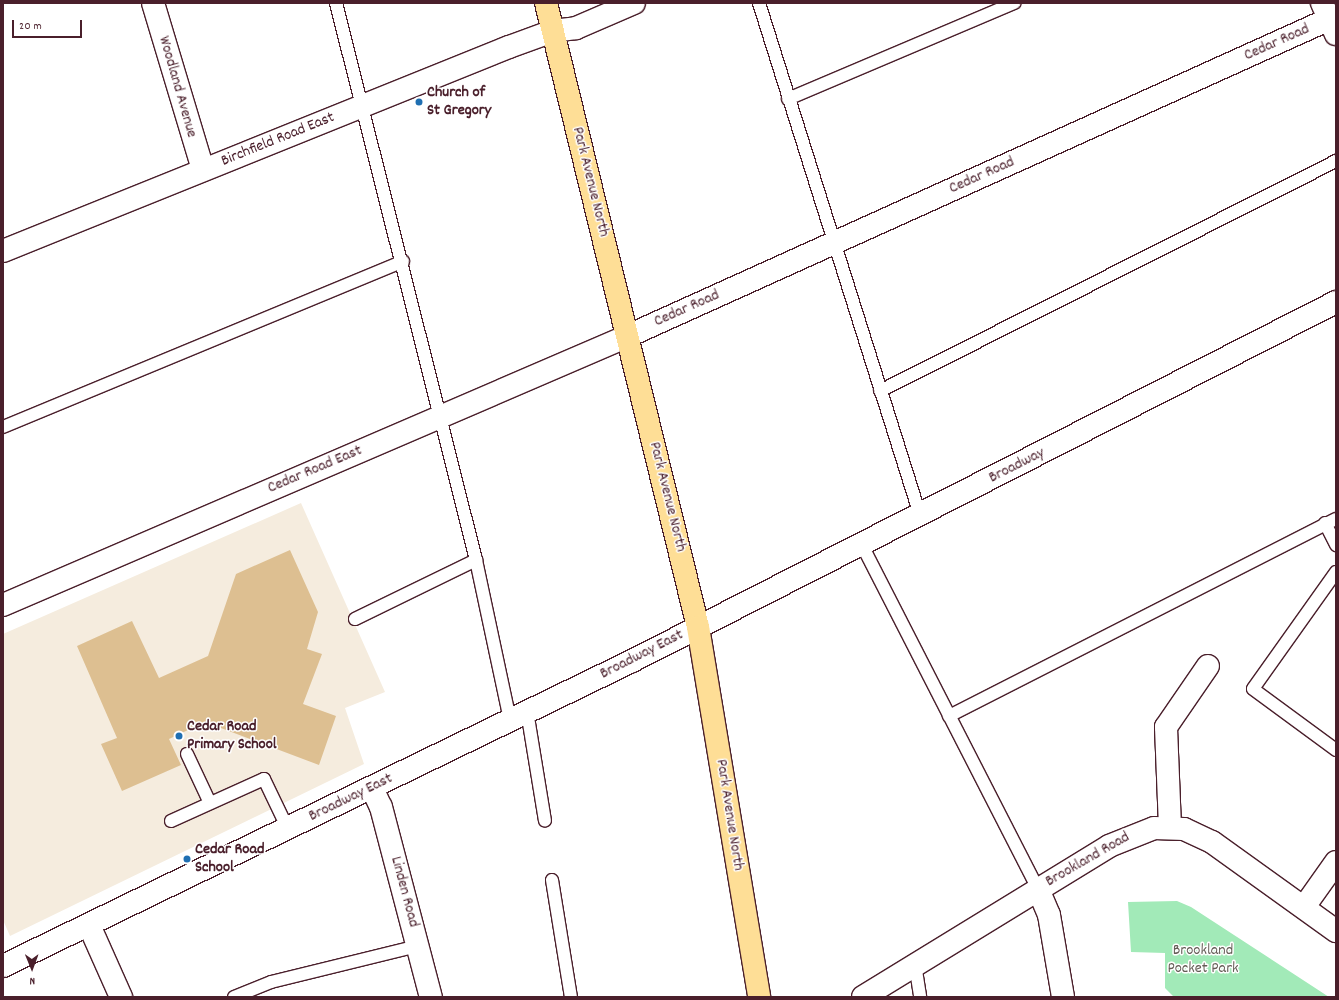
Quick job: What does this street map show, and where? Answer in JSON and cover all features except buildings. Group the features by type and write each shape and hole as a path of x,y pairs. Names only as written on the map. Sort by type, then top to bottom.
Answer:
{"main road":[{"name":"Park Avenue North","path":"546,3 698,627 759,997"}],"street":[{"name":"Woodland Avenue","path":"153,3 203,170"},
{"name":"Birchfield Road East","path":"3,251 362,105 553,31 576,28 634,3"},
{"name":"Cedar Road","path":"628,336 1331,18"},
{"name":"Broadway","path":"698,627 862,545 1336,302"},
{"name":"Cedar Road East","path":"3,605 628,336"},
{"name":"Broadway East","path":"3,966 288,829 698,627"},
{"path":"1170,826 1166,726 1208,666"},
{"name":"Linden Road","path":"372,788 381,807 431,997"},
{"name":"Brookland Road","path":"862,997 1038,889 1133,833 1170,826 1196,833 1212,842 1336,931"},
{"path":"1304,907 1336,862"},
{"path":"1038,889 1049,915 1063,997"},
{"path":"89,925 121,997"}],"lane":[{"path":"336,3 403,261 476,560 519,716 545,821"},
{"path":"759,3 920,515"},
{"path":"788,99 1014,3"},
{"path":"880,391 1336,161"},
{"path":"3,426 403,261"},
{"path":"950,716 1331,521 1336,545"},
{"path":"862,545 1038,889"},
{"path":"355,619 476,560"},
{"path":"1336,572 1252,689 1336,750"},
{"path":"187,754 210,803"},
{"path":"170,820 264,779 288,829"},
{"path":"552,880 571,997"},
{"path":"234,997 270,982 418,946"},
{"path":"915,964 920,997"}],"shaded area":[{"name":"Cedar Road Primary School","path":"301,503 385,692 345,708 364,764 10,936 3,920 3,634"}],"green space":[{"name":"Brookland Pocket Park","path":"1177,901 1191,907 1329,997 1174,997 1165,988 1165,953 1131,952 1128,902"}],"place":[{"name":"Church of St Gregory","path":"419,102"},
{"name":"Cedar Road Primary School","path":"179,736"},
{"name":"Cedar Road School","path":"187,859"}]}
